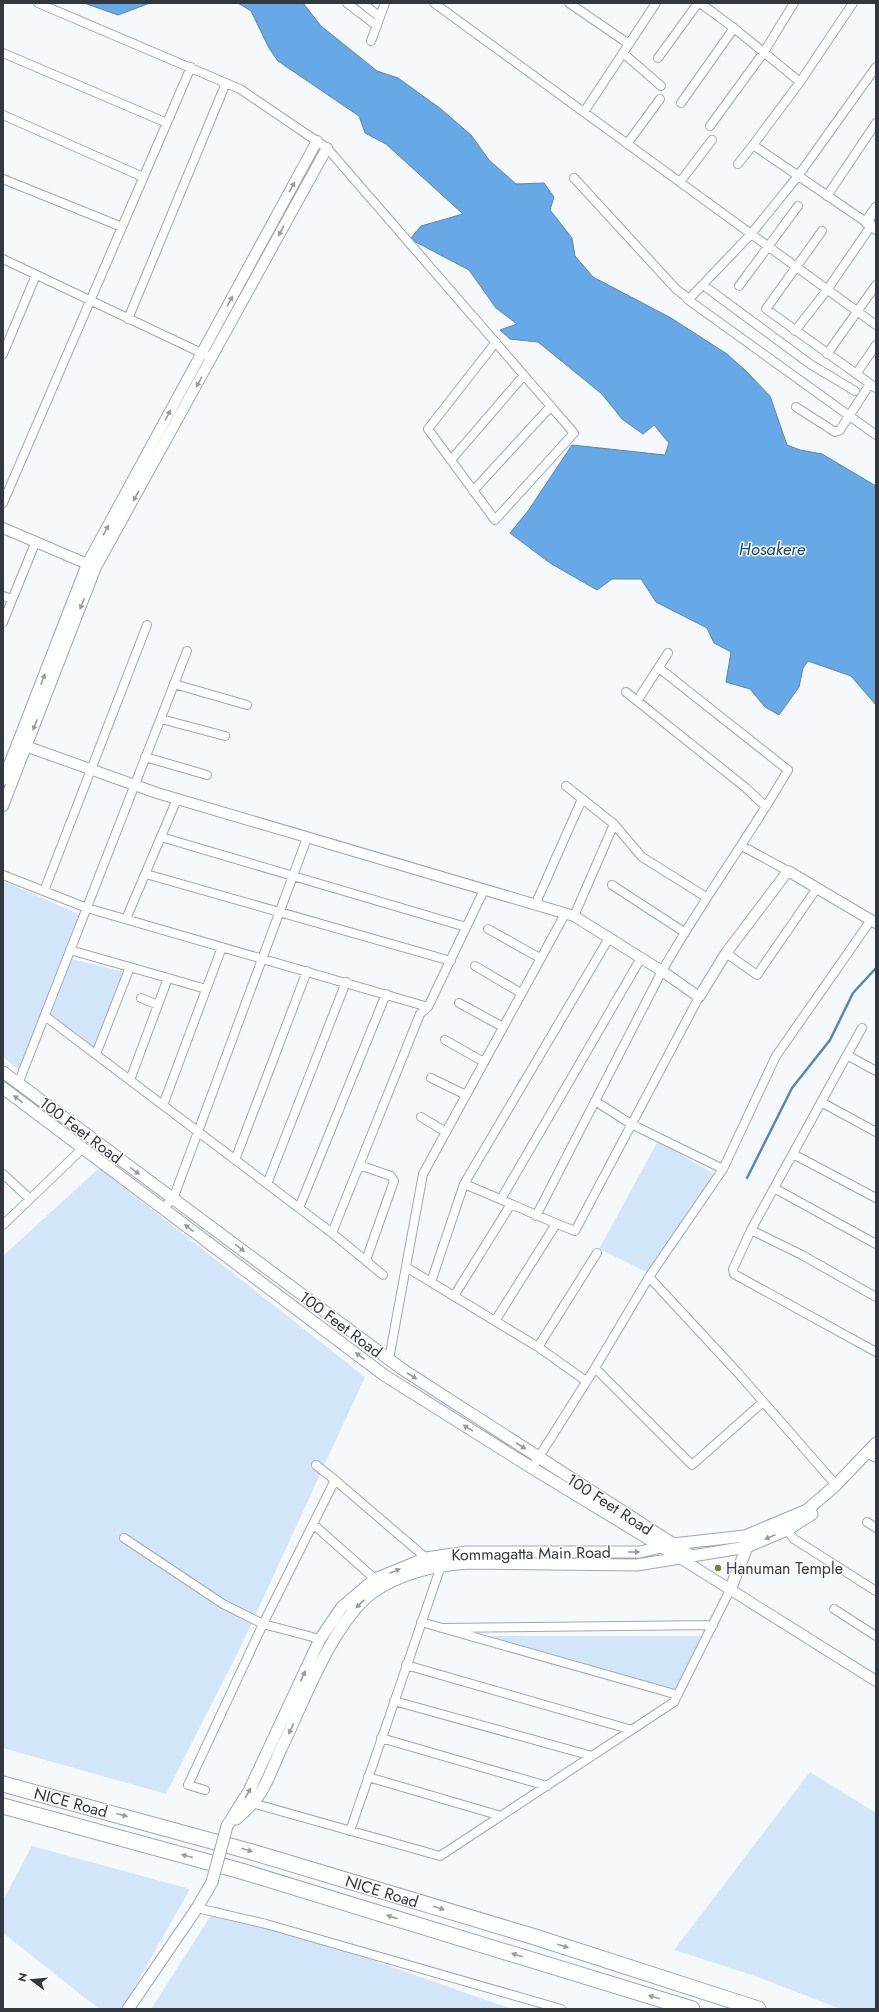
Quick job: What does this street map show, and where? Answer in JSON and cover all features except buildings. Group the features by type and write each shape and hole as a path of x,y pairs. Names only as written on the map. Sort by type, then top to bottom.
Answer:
{"highway":[{"name":"NICE Road","path":"3,1784 260,1854 535,1937 758,2009"},
{"name":"NICE Road","path":"3,1806 241,1871 692,2009"}],"main road":[{"name":"100 Feet Road","path":"3,1072 388,1359 692,1556"},
{"name":"100 Feet Road","path":"3,1088 384,1375 532,1468 680,1558"},
{"name":"Kommagatta Main Road","path":"128,2009 197,1908 212,1882 227,1826 250,1791 320,1639 342,1607 375,1578 467,1552 640,1552 673,1544 746,1542 806,1510 836,1485 876,1443"},
{"name":"Kommagatta Main Road","path":"442,1560 468,1563 637,1565 692,1556 787,1530 811,1515 840,1490 875,1456"},
{"path":"730,1590 746,1542"},
{"name":"Kommagatta Main Road","path":"227,1826 260,1795 332,1643 352,1613 371,1594 380,1588 427,1563"}],"street":[{"path":"38,3 240,89 326,148 496,342 552,406 574,433 495,520 428,430 496,342"},
{"path":"347,3 377,26"},
{"path":"362,3 380,17"},
{"path":"371,41 385,3"},
{"path":"434,3 876,325"},
{"path":"569,3 629,44"},
{"path":"584,112 656,3"},
{"path":"658,58 699,3 734,28 800,82"},
{"path":"710,126 764,52 794,3"},
{"path":"738,164 800,82 853,3"},
{"path":"681,103 734,28"},
{"path":"623,53 661,86"},
{"path":"3,54 166,123"},
{"path":"3,504 191,67"},
{"path":"687,299 690,298 703,285 751,234 798,176 876,67"},
{"path":"128,318 226,83"},
{"path":"627,144 660,98"},
{"path":"3,115 143,177"},
{"path":"828,196 876,123"},
{"path":"680,182 712,140"},
{"path":"3,806 22,745 92,566 201,353 317,142"},
{"path":"753,145 871,226"},
{"path":"92,566 212,358 326,148"},
{"path":"574,178 687,299 876,435"},
{"path":"3,179 122,227"},
{"path":"739,286 798,206"},
{"path":"795,331 827,290 871,226 876,208"},
{"path":"796,407 835,432 840,430 848,416 873,386 766,309 822,231"},
{"path":"3,259 212,358"},
{"path":"3,354 36,275"},
{"path":"703,285 810,364 855,392"},
{"path":"827,354 876,285"},
{"path":"856,374 876,345"},
{"path":"451,460 524,374"},
{"path":"473,491 552,406"},
{"path":"3,528 92,566"},
{"path":"3,622 36,541"},
{"path":"3,596 12,599"},
{"path":"44,891 147,625"},
{"path":"18,1084 187,651"},
{"path":"637,701 668,653"},
{"path":"536,1216 662,971 684,932 706,897 742,846 788,770 659,668"},
{"path":"174,684 247,705"},
{"path":"626,692 746,788 766,807"},
{"path":"161,719 225,736"},
{"path":"22,745 176,799 570,915 662,971 698,997"},
{"path":"3,780 22,745"},
{"path":"146,757 207,776"},
{"path":"566,786 614,824 642,857 706,897"},
{"path":"535,905 582,798"},
{"path":"126,919 176,799"},
{"path":"388,1359 423,1174 540,958 570,915 614,824"},
{"path":"161,837 466,927"},
{"path":"163,1208 173,1199 307,838"},
{"path":"532,1468 595,1368 649,1277 723,1169 776,1056 874,922 788,871 742,846"},
{"path":"464,1184 501,1198 536,1216 576,1231 698,997 726,953 788,871"},
{"path":"146,874 451,962"},
{"path":"3,875 87,908 262,957 428,1007"},
{"path":"612,886 684,932"},
{"path":"726,953 757,975 817,888"},
{"path":"332,1233 420,1014 428,1007 451,962 484,890"},
{"path":"488,929 540,958"},
{"path":"431,1282 464,1184 609,938"},
{"path":"163,1105 222,947"},
{"path":"70,950 206,989"},
{"path":"501,1198 641,958"},
{"path":"475,966 521,993"},
{"path":"96,1054 130,967"},
{"path":"235,1160 307,971"},
{"path":"130,1080 168,978"},
{"path":"267,1184 346,982"},
{"path":"299,1208 386,994"},
{"path":"141,998 158,1005"},
{"path":"459,1003 503,1026"},
{"path":"45,1016 332,1233 383,1275"},
{"path":"862,1028 751,1230 733,1270 734,1274 876,1352"},
{"path":"446,1040 484,1062"},
{"path":"847,1055 876,1071"},
{"path":"431,1078 466,1096"},
{"path":"595,1101 631,1124 723,1169"},
{"path":"821,1102 876,1132"},
{"path":"421,1117 446,1132"},
{"path":"3,1225 84,1148"},
{"path":"793,1154 876,1198"},
{"path":"359,1165 391,1176 394,1182 366,1260"},
{"path":"4,1176 30,1199"},
{"path":"774,1188 876,1244"},
{"path":"454,1296 511,1204"},
{"path":"495,1321 556,1224"},
{"path":"751,1230 802,1255 876,1297"},
{"path":"538,1348 597,1253"},
{"path":"406,1268 495,1321 586,1381"},
{"path":"649,1277 763,1402 836,1485"},
{"path":"595,1368 692,1465 763,1402"},
{"path":"316,1464 427,1563"},
{"path":"205,1790 188,1785 263,1624 335,1480"},
{"path":"867,1522 876,1528"},
{"path":"314,1524 375,1578"},
{"path":"787,1530 794,1539 876,1591"},
{"path":"124,1538 223,1604 263,1624 320,1639"},
{"path":"680,1558 876,1681"},
{"path":"350,1831 442,1560"},
{"path":"252,1803 440,1856 674,1702 730,1590"},
{"path":"834,1609 876,1636"},
{"path":"421,1622 678,1695"},
{"path":"443,1628 713,1625"},
{"path":"406,1665 632,1730"},
{"path":"394,1700 592,1756"},
{"path":"381,1738 547,1786"},
{"path":"368,1777 500,1816"},
{"path":"197,1908 266,1924 561,2009"}],"shaded area":[{"path":"3,881 79,914 19,1070 3,1057"},
{"path":"72,959 125,972 95,1049 51,1014"},
{"path":"658,1141 714,1174 647,1272 599,1249"},
{"path":"99,1168 365,1377 242,1644 166,1794 3,1748 3,1256"},
{"path":"487,1636 705,1636 675,1690"},
{"path":"810,1772 876,1813 876,2009 841,2009 752,1975 674,1950"},
{"path":"32,1846 190,1889 122,2009 99,2009 3,1933 3,1900"},
{"path":"217,1906 512,2009 151,2009"}],"water":[{"path":"84,3 150,3 118,15"},
{"name":"Hosakere","path":"238,3 303,3 321,26 377,71 398,78 441,109 471,135 489,160 516,184 544,183 554,197 550,210 572,238 575,256 593,277 671,318 727,354 770,396 787,445 800,450 822,454 876,486 876,705 851,676 808,661 803,668 799,687 779,715 765,707 750,689 726,682 731,652 714,643 707,628 656,602 641,579 612,579 597,590 550,563 510,533 528,511 572,445 665,455 669,443 654,425 643,434 622,419 602,394 538,342 510,339 500,330 517,324 496,308 469,270 410,239 421,226 463,214 386,144 365,133 359,116 278,61 269,48 251,11"}],"waterway":[{"path":"747,1178 792,1088 830,1040 853,993 876,968"}],"place":[{"name":"Hanuman Temple","path":"718,1568"}]}
